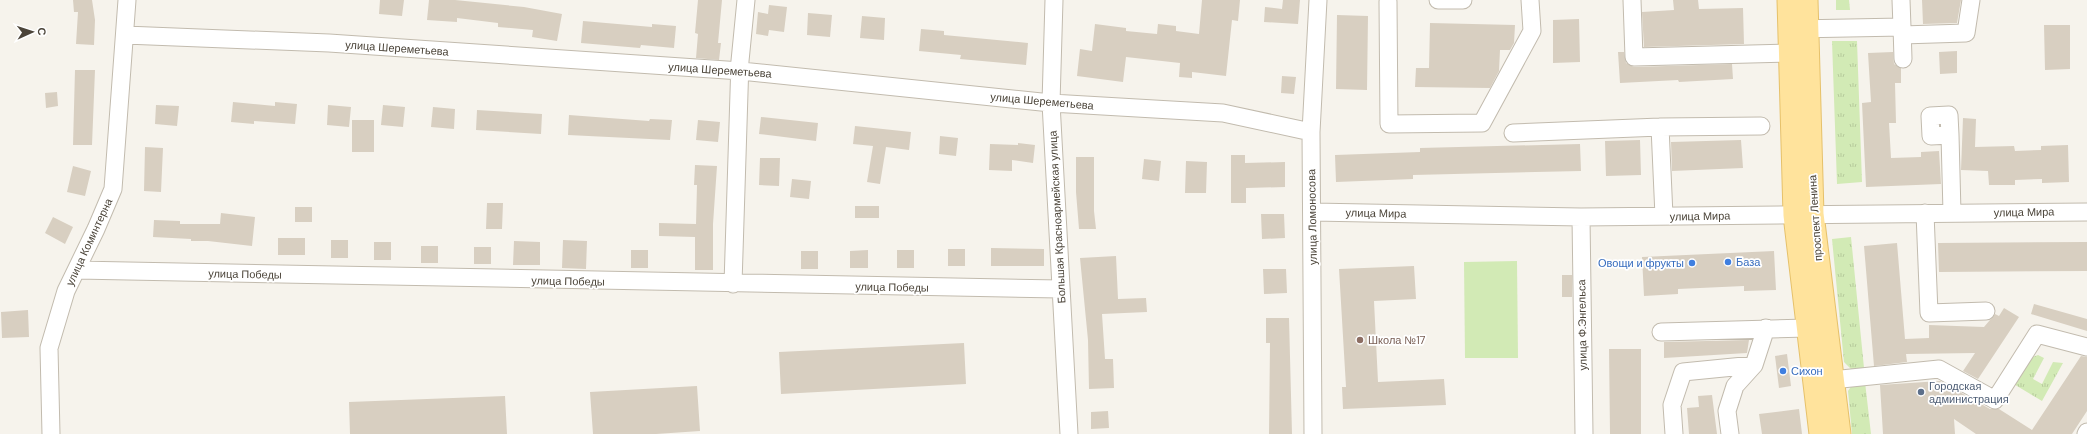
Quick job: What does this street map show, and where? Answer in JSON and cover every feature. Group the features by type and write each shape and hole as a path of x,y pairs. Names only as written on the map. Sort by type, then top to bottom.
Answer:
{"main road":[{"name":"проспект Ленина","path":"1788,0 1798,28 1807,328 1840,434"},
{"name":"проспект Ленина","path":"1807,0 1790,54 1803,215 1823,381 1820,434"}],"street":[{"name":"улица Коминтерна","path":"51,434 49,348 66,291 77,270 112,189 127,0"},
{"path":"733,284 741,71 746,0"},
{"name":"Большая Красноармейская улица","path":"1054,0 1051,103 1069,434"},
{"name":"улица Ломоносова","path":"1313,434 1313,212 1311,132 1318,0"},
{"path":"1438,0 1463,0"},
{"path":"1388,2 1390,124 1482,123 1532,31 1530,0"},
{"path":"1632,0 1634,57 1790,54"},
{"path":"1901,0 1903,59"},
{"path":"1798,28 1966,34 1971,0"},
{"name":"улица Шереметьева","path":"125,35 329,43 741,71 1051,103 1223,113 1311,132"},
{"path":"1513,132 1660,127 1762,126"},
{"path":"1660,127 1664,216"},
{"path":"1950,135 1952,213"},
{"name":"улица Мира","path":"1313,212 1581,217 2087,212"},
{"path":"1925,213 1929,313 1986,311"},
{"name":"улица Ф.Энгельса","path":"1581,217 1584,434"},
{"name":"улица Победы","path":"77,270 733,284 1060,289"},
{"path":"1730,434 1727,410 1735,386 1754,365 1766,328"},
{"path":"1661,332 1807,328"},
{"path":"1823,381 1939,369 1995,400 2037,334 2087,347"},
{"path":"1674,434 1672,405 1683,372 1754,365"}],"green space":[{"path":"1836,0 1849,0 1850,10 1836,10"},
{"path":"1832,41 1857,41 1862,182 1837,184"},
{"path":"1851,237 1864,368 1851,369 1844,362 1832,239"},
{"path":"1517,261 1518,358 1465,358 1464,262"},
{"path":"2038,355 2044,358 2033,379 2042,384 2053,362 2063,363 2042,401 2012,383 2025,360"},
{"path":"1854,382 1865,382 1871,434 1852,434 1848,391"}],"building":[{"path":"73,0 92,0 95,20 94,45 76,44 78,12 74,12"},
{"path":"380,0 404,0 402,16 379,14"},
{"path":"429,0 455,0 524,7 562,14 557,41 532,37 533,30 498,27 498,23 457,18 457,22 427,20"},
{"path":"698,0 722,0 718,43 721,43 719,60 696,58 698,34 695,33"},
{"path":"1202,0 1240,0 1238,21 1232,20 1226,76 1192,72 1192,78 1179,77 1180,63 1126,57 1123,82 1077,76 1080,49 1092,51 1095,24 1126,28 1126,31 1157,34 1158,24 1176,26 1176,31 1199,34"},
{"path":"1283,0 1300,0 1298,24 1264,22 1265,7 1282,9"},
{"path":"1673,0 1698,0 1699,9 1743,8 1744,44 1644,47 1642,12 1674,10"},
{"path":"1922,0 1961,0 1957,23 1923,24"},
{"path":"769,5 787,7 784,32 769,30 768,36 756,34 758,12 768,14"},
{"path":"808,13 832,15 830,37 807,35"},
{"path":"1337,15 1368,16 1367,90 1336,89"},
{"path":"862,16 885,18 884,40 860,38"},
{"path":"1579,19 1580,62 1553,63 1553,20"},
{"path":"583,21 652,27 652,24 676,26 674,48 641,45 640,48 581,43"},
{"path":"1430,23 1515,25 1514,43 1510,50 1500,50 1499,71 1490,88 1415,87 1416,68 1429,68"},
{"path":"2044,25 2070,25 2070,69 2045,70"},
{"path":"921,29 944,31 944,35 1028,43 1026,65 960,59 961,55 919,51"},
{"path":"1957,51 1957,73 1940,74 1939,52"},
{"path":"1618,52 1624,52 1626,63 1634,67 1732,64 1733,79 1620,83"},
{"path":"1893,52 1894,64 1901,68 1901,83 1895,83 1896,123 1889,123 1891,158 1921,157 1921,152 1939,151 1941,184 1866,187 1862,103 1871,102 1868,53"},
{"path":"75,70 95,70 92,145 73,145"},
{"path":"1282,76 1296,77 1294,94 1281,93"},
{"path":"57,92 58,106 46,108 45,93"},
{"path":"233,102 275,106 275,102 297,104 295,124 254,121 254,124 231,122"},
{"path":"156,105 179,106 177,126 155,124"},
{"path":"328,105 351,107 349,127 327,125"},
{"path":"383,105 405,107 403,127 381,125"},
{"path":"433,107 455,109 454,129 431,127"},
{"path":"477,110 542,114 541,134 476,130"},
{"path":"569,115 649,121 650,119 672,120 670,140 568,135"},
{"path":"761,117 818,123 816,141 759,134"},
{"path":"1963,118 1976,119 1975,147 2014,146 2015,151 2041,150 2041,146 2068,145 2069,182 2042,183 2042,179 2015,180 2015,185 1989,185 1988,171 1961,170"},
{"path":"352,120 374,120 374,152 352,152"},
{"path":"698,120 720,122 718,142 696,140"},
{"path":"855,126 911,132 909,150 886,147 880,184 867,182 873,146 853,144"},
{"path":"940,136 958,138 956,156 939,154"},
{"path":"1640,140 1641,175 1606,176 1605,141"},
{"path":"1741,140 1743,168 1672,171 1671,142"},
{"path":"1018,143 1035,145 1033,163 1012,160 1012,171 989,170 990,144 1018,145"},
{"path":"1580,144 1581,171 1413,175 1413,179 1336,182 1335,155 1420,152 1420,148"},
{"path":"145,147 163,148 161,192 144,191"},
{"path":"1231,155 1245,155 1245,163 1285,162 1285,187 1246,188 1246,203 1231,203"},
{"path":"1076,157 1094,157 1094,211 1096,229 1079,229 1076,192"},
{"path":"760,158 780,158 779,186 759,185"},
{"path":"1144,159 1161,161 1159,181 1142,179"},
{"path":"1186,161 1207,162 1206,193 1185,193"},
{"path":"695,165 717,166 713,224 713,270 695,270 695,237 659,236 659,223 696,224 697,185 694,185"},
{"path":"73,166 91,171 85,196 67,192"},
{"path":"792,179 811,181 809,199 790,197"},
{"path":"487,203 503,203 502,229 486,229"},
{"path":"855,206 879,206 879,218 855,218"},
{"path":"295,207 312,207 312,222 295,222"},
{"path":"221,213 255,217 252,246 208,241 191,241 191,239 153,237 154,220 180,221 180,224 220,224"},
{"path":"1261,214 1284,214 1285,238 1262,239"},
{"path":"53,217 73,227 65,244 45,233"},
{"path":"278,238 305,238 305,255 278,255"},
{"path":"331,240 348,240 348,258 331,258"},
{"path":"563,240 587,241 586,269 562,268"},
{"path":"514,241 540,242 540,265 513,265"},
{"path":"374,242 391,242 391,260 374,260"},
{"path":"2087,242 2087,271 1939,272 1938,243"},
{"path":"1897,243 1905,339 1929,338 1929,325 1984,327 1995,314 1999,316 2004,308 2019,317 1978,379 1963,371 1975,353 1906,354 1907,362 1874,366 1864,246"},
{"path":"421,246 438,246 438,263 421,263"},
{"path":"474,247 491,247 491,264 474,264"},
{"path":"991,248 1044,249 1044,266 991,266"},
{"path":"948,249 965,249 965,266 948,266"},
{"path":"631,250 648,250 648,268 631,268"},
{"path":"868,250 868,268 850,268 850,251"},
{"path":"897,250 914,250 914,268 897,268"},
{"path":"801,251 818,251 818,269 801,269"},
{"path":"1774,251 1776,290 1744,291 1744,286 1678,289 1678,294 1644,296 1642,257"},
{"path":"1116,256 1118,299 1146,298 1147,312 1102,314 1105,359 1113,359 1114,388 1089,389 1088,340 1080,258"},
{"name":"Школа №17","path":"1414,266 1416,299 1374,301 1378,382 1444,379 1446,405 1343,409 1342,387 1346,387 1339,269"},
{"path":"1263,269 1286,269 1287,293 1264,294"},
{"path":"1562,275 1572,275 1572,297 1562,297"},
{"path":"2034,304 2087,319 2087,331 2031,314"},
{"path":"28,310 29,337 2,338 1,312"},
{"path":"1266,318 1289,318 1292,434 1269,434 1270,343 1266,343"},
{"path":"1749,340 1747,353 1664,358 1664,342"},
{"path":"964,343 966,384 781,394 779,352"},
{"path":"1609,349 1641,349 1641,434 1610,434"},
{"name":"Сихон","path":"1787,354 1791,386 1779,388 1775,356"},
{"name":"Городская администрация","path":"2081,356 2087,357 2087,411 2072,434 1976,434 1954,419 1955,434 1883,434 1880,385 1940,381 1990,409 1999,409 2032,430"},
{"path":"697,386 700,431 656,434 593,434 590,392"},
{"path":"1712,395 1717,434 1689,434 1687,408 1699,407 1698,396"},
{"path":"505,396 507,434 350,434 349,402"},
{"path":"1799,409 1802,434 1762,434 1759,414"},
{"path":"1108,411 1109,428 1091,429 1091,412"}],"place":[{"name":"База","path":"1728,262"},
{"name":"Овощи и фрукты","path":"1692,263"},
{"name":"Школа №17","path":"1360,340"},
{"name":"Сихон","path":"1783,371"},
{"name":"Городская администрация","path":"1921,392"}]}
